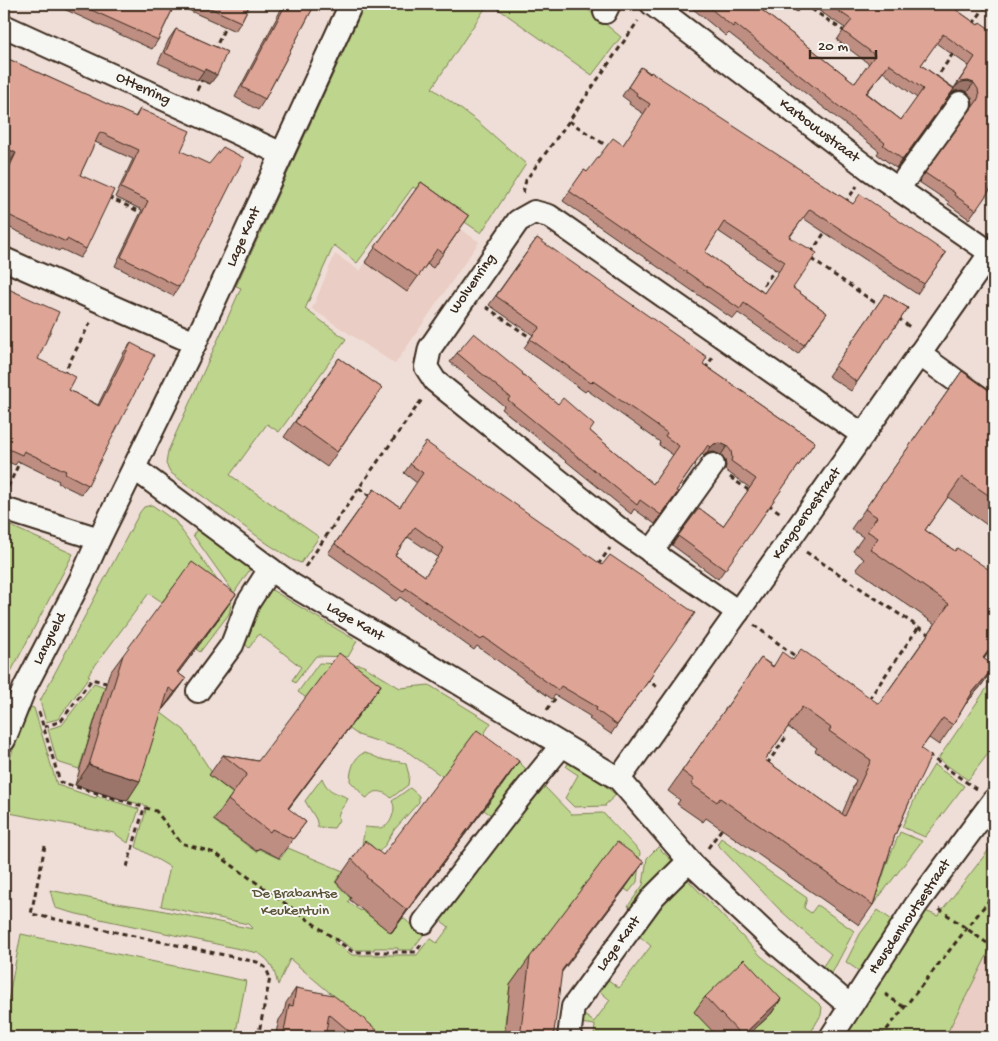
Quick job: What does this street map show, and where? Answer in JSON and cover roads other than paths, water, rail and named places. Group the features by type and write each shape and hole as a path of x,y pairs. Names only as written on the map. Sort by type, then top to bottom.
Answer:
{"street":[{"name":"Lage Kant","path":"99,539 196,343 351,4"},
{"name":"Karbouwstraat","path":"646,12 898,189 992,250"},
{"name":"Otterring","path":"4,26 282,154"},
{"path":"898,189 960,103"},
{"name":"Wolvenring","path":"651,552 623,532 435,382 426,367 430,348 467,293 518,221 534,212 549,216 863,435"},
{"name":"Kangoeroestraat","path":"619,779 992,250"},
{"path":"4,259 196,343"},
{"path":"924,347 994,408"},
{"path":"713,465 651,552 738,612"},
{"name":"Lage Kant","path":"134,468 292,585 619,779 692,864 777,944 850,1006"},
{"path":"4,509 99,539"},
{"name":"Langveld","path":"4,740 26,687 82,579 99,539"},
{"path":"198,691 232,645 248,603 270,569"},
{"path":"424,922 562,745"},
{"name":"Heusdenhoutsestraat","path":"831,1037 922,897 994,801"},
{"name":"Lage Kant","path":"568,1037 573,1007 654,896 692,864"}],"park label":[{"name":"De Brabantse Keukentuin","path":"295,902"}]}
